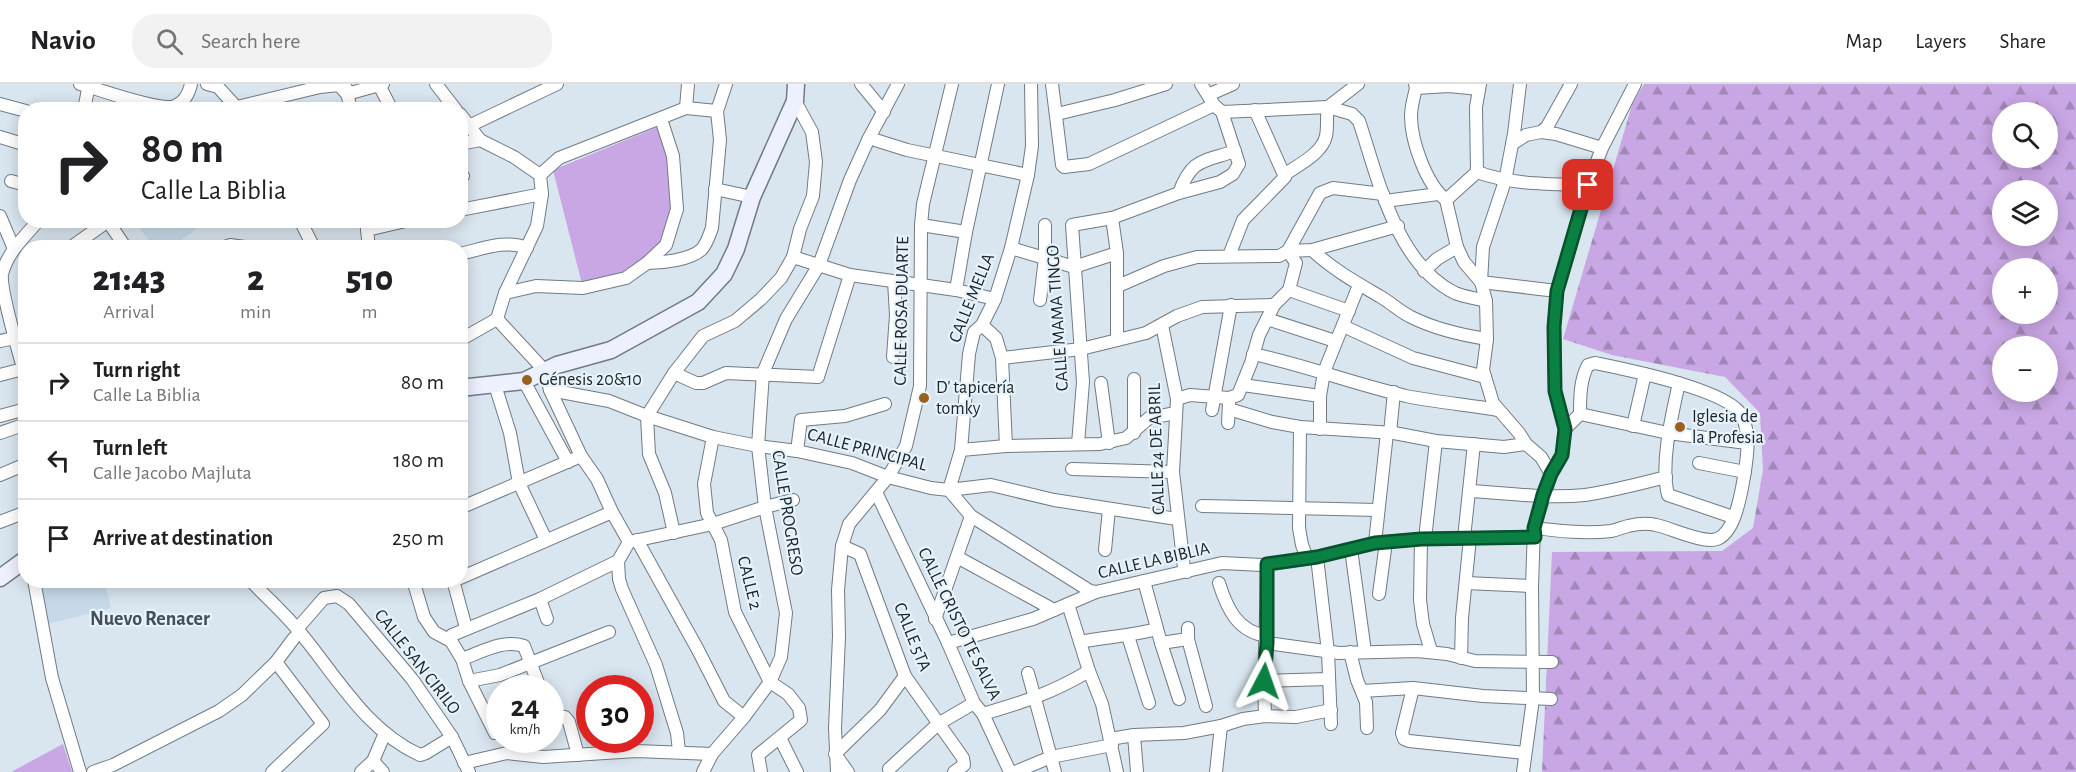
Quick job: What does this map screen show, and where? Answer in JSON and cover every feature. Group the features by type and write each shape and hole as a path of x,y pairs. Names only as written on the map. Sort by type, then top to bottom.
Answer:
{"street":[{"path":"180,102 187,96 191,84"},
{"path":"207,84 218,87 232,102"},
{"path":"436,84 448,102"},
{"path":"471,125 557,84"},
{"path":"686,108 688,84"},
{"path":"647,263 667,263 700,252 707,242 712,228 720,140 717,111 726,84"},
{"path":"468,387 524,381 557,365 612,350 698,302 724,274 736,249 752,197 795,101 796,84"},
{"path":"861,84 884,112"},
{"name":"CALLE PROGRESO","path":"703,772 712,754 770,682 781,657 786,613 765,507 758,446 763,373 786,320 819,265 850,180 898,84"},
{"name":"CALLE ROSA DUARTE","path":"837,772 835,728 839,636 838,590 842,546 849,524 888,477 906,446 920,386 923,204 952,84"},
{"path":"956,290 998,84"},
{"name":"CALLE MELLA","path":"948,490 961,450 969,354 974,332 982,325 995,299 1011,248 1028,175 1032,146 1031,84"},
{"path":"1052,84 1062,165 1067,167 1089,164 1212,99 1233,84"},
{"path":"1057,114 1166,84"},
{"path":"1284,174 1324,144 1328,107 1358,84"},
{"path":"1520,84 1505,181 1483,247 1481,282 1486,300 1487,339 1483,370 1493,403 1526,444 1541,457 1551,474"},
{"path":"1541,132 1547,127 1571,84"},
{"path":"1523,772 1533,699 1532,586 1535,533 1543,495 1562,455 1565,429 1555,391 1554,327 1557,291 1588,185 1602,148 1635,84"},
{"path":"85,102 86,85 142,102"},
{"path":"261,102 320,87 339,85 346,89 381,85 388,102"},
{"path":"1477,172 1476,107 1480,86 1415,86 1411,114 1413,132 1425,172 1442,197 1457,247 1464,262 1481,282 1557,291"},
{"path":"1212,99 1255,110 1328,107 1352,114 1359,121 1384,198 1413,256 1424,270 1456,294 1486,300"},
{"path":"1117,340 1118,286 1112,218 1179,193 1220,182 1233,174 1239,164 1212,99"},
{"path":"674,533 665,493 649,454 647,416 674,373 703,336 735,321 761,299 781,278 794,257 800,229 813,196 816,162 812,132 795,101"},
{"path":"0,104 18,109"},
{"path":"540,175 559,158 686,108 717,111"},
{"path":"1229,256 1242,220 1284,178 1255,110"},
{"path":"505,293 536,286 583,288 626,278 666,245 677,209 673,156 661,118"},
{"path":"468,122 480,140 540,175"},
{"path":"1512,144 1526,135 1541,132 1556,134 1602,148"},
{"path":"0,137 18,143"},
{"path":"869,138 936,157 1028,175"},
{"path":"468,142 480,140"},
{"path":"1179,193 1194,165 1235,151"},
{"path":"1477,172 1505,181 1588,185"},
{"path":"1288,251 1320,193 1326,189 1384,198 1442,197 1477,172"},
{"path":"468,335 497,319 505,293 537,226 542,194 540,175"},
{"path":"10,181 18,183"},
{"path":"716,189 752,197"},
{"path":"468,208 542,194"},
{"path":"0,216 14,249"},
{"name":"CALLE MAMA TINGO","path":"1078,444 1083,382 1072,225 1112,218"},
{"path":"921,225 966,232"},
{"path":"1040,300 1045,258 1045,225"},
{"path":"1118,286 1164,266 1197,257 1279,256 1288,251 1312,250 1398,226"},
{"path":"22,240 32,228"},
{"path":"83,240 98,228"},
{"path":"18,244 2,275 3,303 18,350"},
{"path":"468,252 507,244 518,244 527,248"},
{"path":"1424,270 1437,258 1457,247"},
{"path":"1011,248 1074,267 1116,253"},
{"path":"1312,250 1325,262 1409,316 1431,326 1461,335 1487,339"},
{"path":"1228,423 1229,404 1238,395 1243,385 1259,335 1274,305 1289,291 1296,263 1295,258 1288,251"},
{"path":"794,257 850,275 956,290 995,299"},
{"path":"674,373 688,381 703,383 726,373 818,377 850,275"},
{"path":"893,357 896,315 894,281"},
{"path":"1320,429 1320,396 1324,372 1359,285"},
{"path":"1289,291 1349,311"},
{"path":"1212,410 1231,305"},
{"path":"1002,358 1081,349 1146,333 1190,310 1202,307 1274,305"},
{"path":"497,319 545,371 550,390 581,456 597,478 612,512 633,541 699,650 724,701 744,717"},
{"path":"1267,319 1335,341"},
{"path":"982,325 996,338 1002,358 1006,446"},
{"name":"CALLE 24 DE ABRIL","path":"1162,325 1177,399 1173,472 1177,519 1184,568 1187,572"},
{"path":"1342,326 1413,358 1485,377"},
{"path":"0,341 15,338"},
{"path":"1253,354 1284,360 1394,392 1498,410"},
{"path":"1565,429 1580,414 1580,395 1588,365 1595,363 1679,383 1733,405 1742,415 1747,442 1745,472 1733,518 1671,496 1667,492 1668,433 1679,383"},
{"path":"0,375 18,374"},
{"path":"1633,426 1646,374"},
{"path":"1134,380 1134,433"},
{"path":"524,381 567,462"},
{"path":"1101,383 1108,443"},
{"path":"495,385 510,433 519,483 546,540"},
{"path":"1243,385 1320,396"},
{"name":"CALLE PRINCIPAL","path":"550,390 609,400 647,416 713,437 852,463 888,477 948,490 991,485 1054,500 1177,519"},
{"path":"1379,594 1378,510 1394,392"},
{"path":"1177,399 1190,395 1215,397 1272,422 1300,427 1388,433 1436,441 1504,447 1526,444"},
{"path":"797,451 801,420 845,416 885,404"},
{"path":"0,416 18,410"},
{"path":"961,450 1006,446 1108,443 1134,433 1145,419 1176,413"},
{"path":"1580,414 1668,433 1747,442"},
{"path":"0,433 18,427"},
{"path":"1300,427 1299,528 1302,545 1312,558 1328,652 1331,724"},
{"name":"CALLE 2","path":"713,437 704,484 707,513 720,540 735,612 770,682 788,694 799,708 801,720 780,738"},
{"path":"1431,651 1423,624 1420,600 1423,539 1436,441"},
{"path":"1461,658 1469,491 1474,444"},
{"path":"468,502 581,456"},
{"path":"1699,463 1745,472"},
{"path":"0,475 18,467"},
{"path":"1072,469 1173,472"},
{"path":"1469,491 1583,495 1626,488 1666,477"},
{"path":"948,490 971,516 1090,591 1096,592"},
{"name":"CALLE CRISTO TE SALVA","path":"876,492 974,703 983,714 1010,772"},
{"path":"451,641 452,635 466,628 540,599 618,561 633,541 713,524 793,500"},
{"path":"1202,506 1378,510"},
{"path":"1105,549 1109,509"},
{"path":"468,575 612,512"},
{"path":"0,522 18,515"},
{"path":"935,619 971,516"},
{"name":"CALLE LA BIBLIA","path":"948,643 1034,618 1096,592 1222,563 1267,564 1312,558 1380,543 1535,533 1613,531 1629,525 1654,524 1709,541 1718,539 1727,531 1733,518"},
{"name":"CALLE 5TA","path":"842,546 860,554 905,676 964,762 954,772"},
{"path":"1351,549 1365,652"},
{"path":"957,557 1054,610"},
{"path":"618,561 622,589 656,665 677,733 679,751"},
{"path":"1265,716 1267,564"},
{"path":"0,578 18,565"},
{"path":"1144,581 1179,699"},
{"path":"1219,583 1224,600 1238,624 1267,640 1328,652 1431,651 1475,661 1552,662"},
{"path":"1466,583 1532,586"},
{"path":"35,588 52,678 80,772"},
{"path":"257,588 370,721 385,733 420,755 452,737"},
{"path":"415,588 424,617 434,632 451,641 462,659 469,681 486,715"},
{"path":"458,588 466,628"},
{"name":"CALLE SAN CIRILO","path":"93,772 112,765 219,711 242,696 276,662 295,633 324,598 337,596 349,604 412,679 452,737 466,768"},
{"path":"540,599 547,619"},
{"path":"1068,604 1102,704 1117,772"},
{"path":"1080,642 1128,636 1157,629"},
{"path":"469,681 500,675 609,632"},
{"path":"1161,644 1188,634 1206,706"},
{"path":"1128,636 1149,703"},
{"path":"462,659 504,644 514,643 524,646 535,675"},
{"path":"1350,652 1366,702 1367,728"},
{"path":"272,772 323,724 276,662"},
{"path":"983,714 1035,699 1061,688 1089,671"},
{"path":"1028,673 1055,772"},
{"path":"849,772 836,754 880,710 905,676"},
{"path":"1264,681 1328,680"},
{"path":"1362,691 1413,688 1483,696 1551,699"},
{"path":"1413,688 1402,733 1409,741 1526,753"},
{"path":"889,769 938,724 974,703"},
{"path":"1015,772 1051,757 1134,735 1184,733 1243,719 1265,716 1296,717 1331,710"},
{"path":"564,717 569,722 578,755"},
{"path":"1216,772 1221,726"},
{"path":"361,772 373,761 385,733"},
{"path":"1134,735 1137,772"},
{"path":"761,772 758,755 780,738 797,772"},
{"path":"654,749 712,754"},
{"path":"466,768 507,753 543,757 587,753"},
{"path":"373,761 383,772"}],"shaded area":[{"path":"139,228 197,228 181,240 149,240"},
{"path":"40,588 106,588 111,608 48,624"}],"green space":[{"path":"1644,84 2076,84 2076,772 1542,772 1552,552 1722,551 1753,528 1763,470 1760,413 1725,377 1612,355 1563,339 1632,105"},
{"path":"660,126 669,159 673,207 661,243 631,273 582,284 553,170"},
{"path":"63,744 72,772 11,772"}],"place":[{"name":"Génesis 20&10","path":"527,380"},
{"name":"D' tapicería tomky","path":"924,398"},
{"name":"Iglesia de la Profesia","path":"1680,427"}],"district":[{"name":"Nuevo Renacer","path":"150,619"}],"route":[{"path":"1264,681 1267,643 1267,564 1317,557 1375,543 1421,539 1535,537 1534,528 1543,495 1562,455 1565,429 1555,391 1554,327 1557,291 1588,185"}]}
